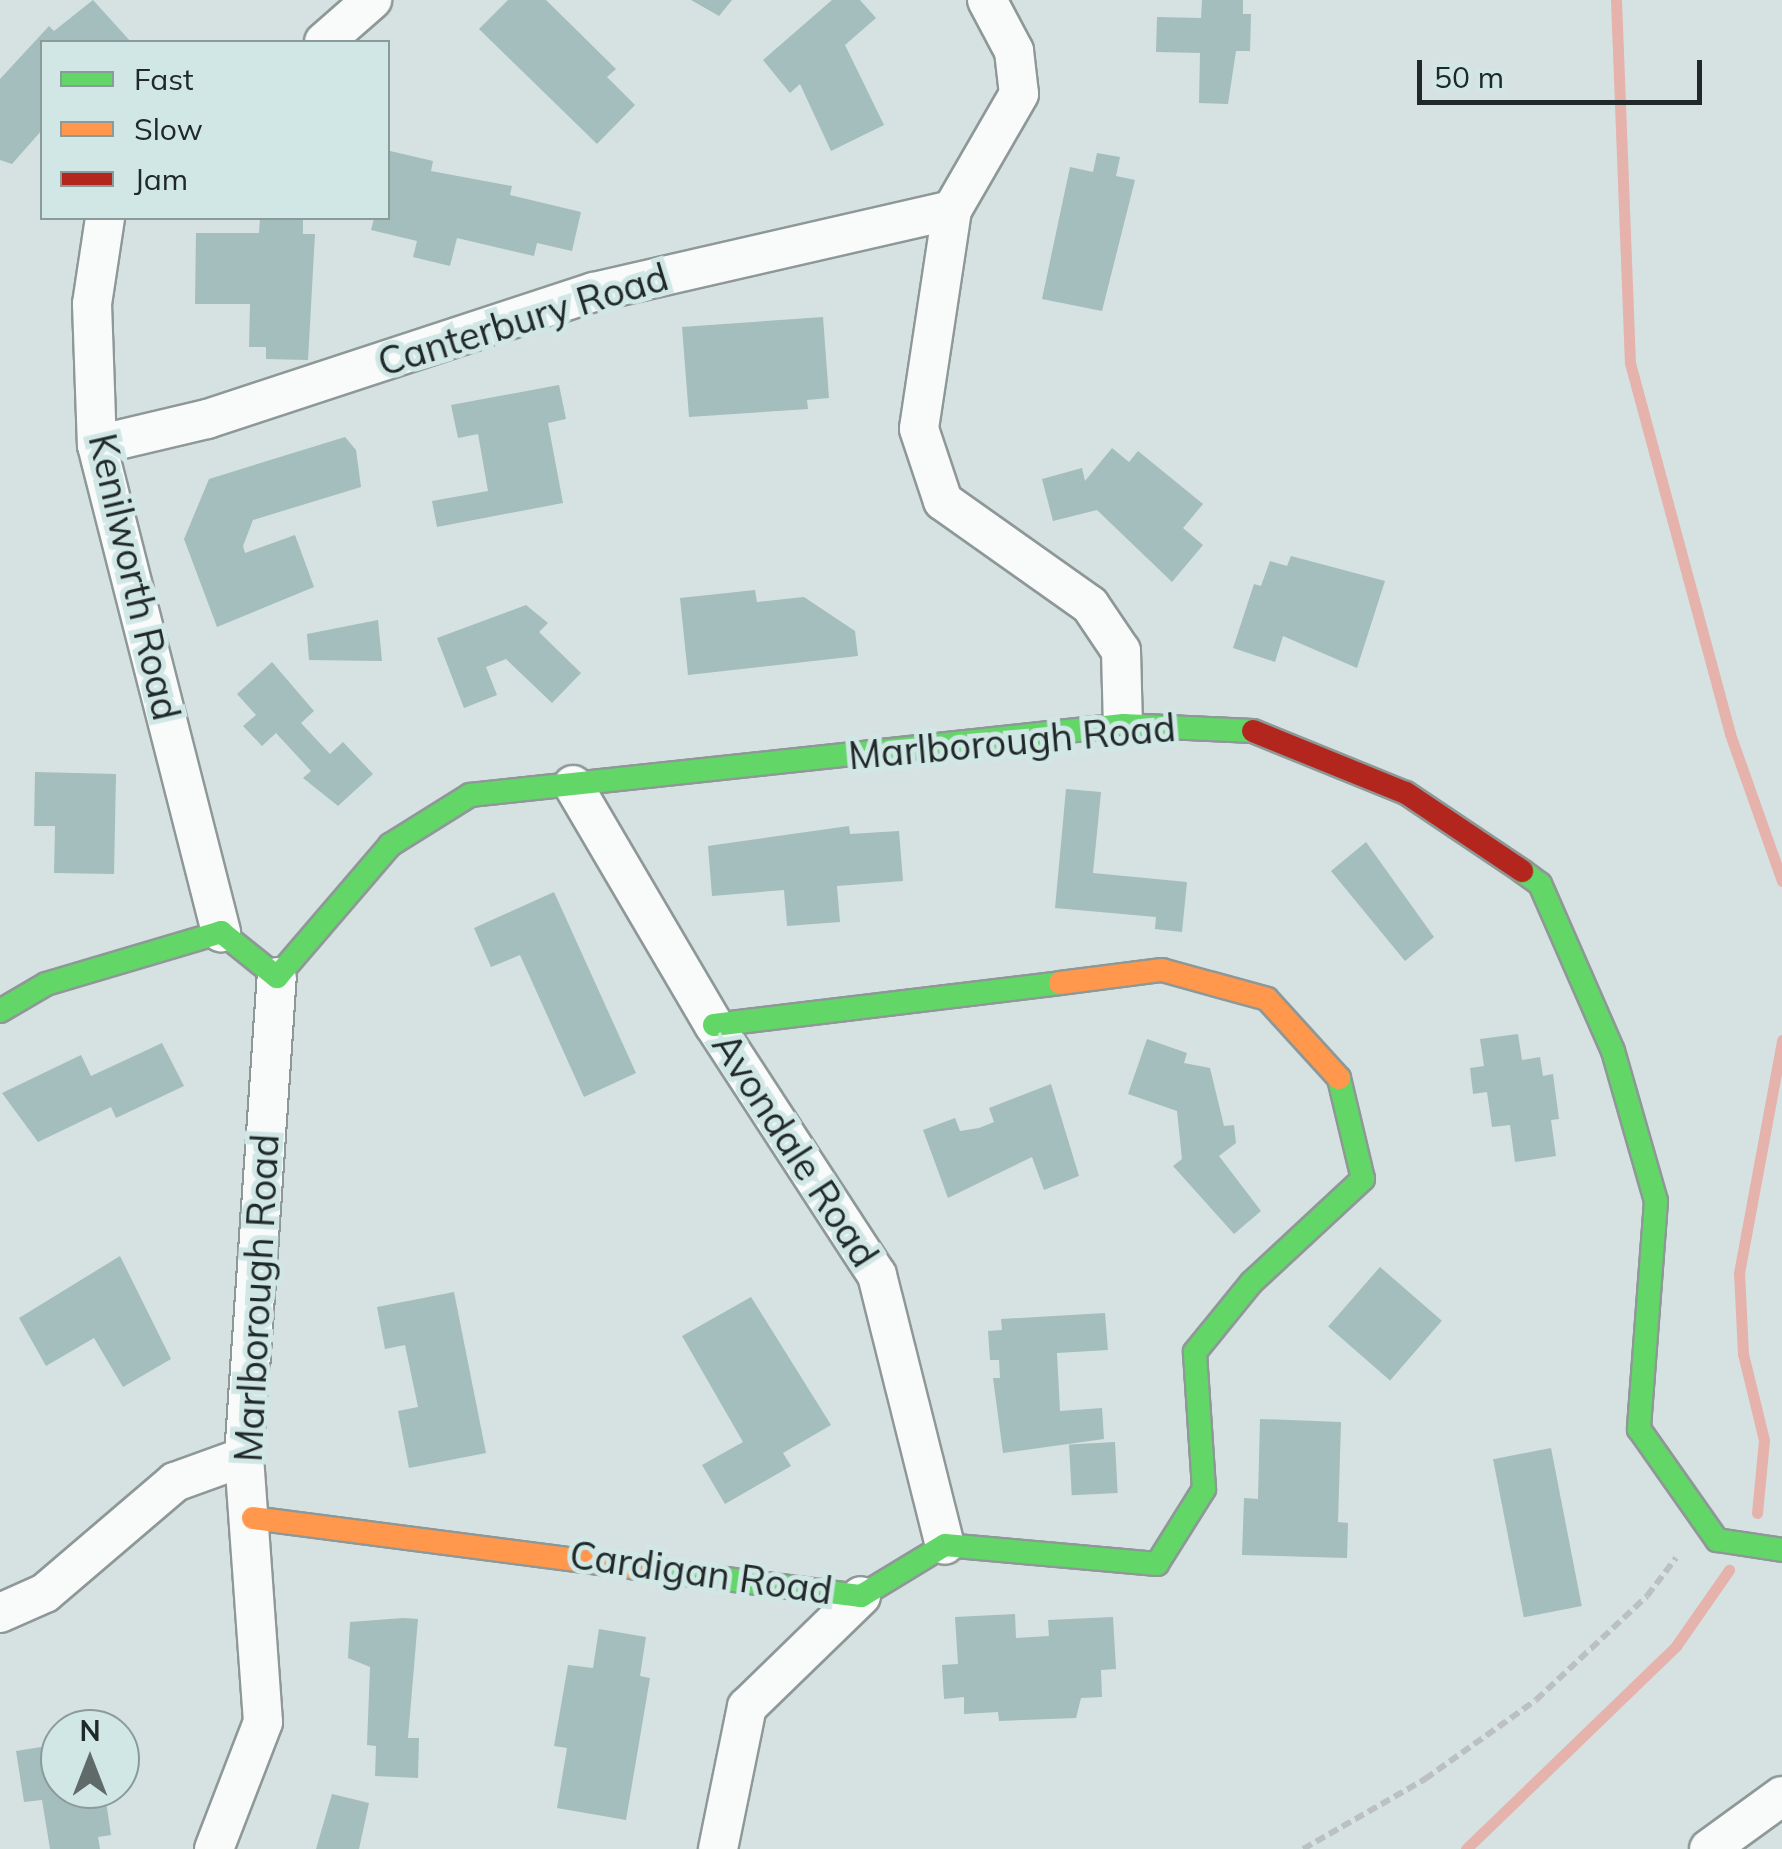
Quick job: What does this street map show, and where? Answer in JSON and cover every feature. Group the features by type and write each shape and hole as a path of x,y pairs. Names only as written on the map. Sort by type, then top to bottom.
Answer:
{"street":[{"path":"326,40 372,0"},
{"path":"986,0 1014,51 1019,94 952,210 919,429 943,501 1100,620 1121,652 1123,724"},
{"name":"Canterbury Road","path":"97,444 207,419 594,292 952,210"},
{"name":"Kenilworth Road","path":"105,220 92,304 97,444 221,932"},
{"name":"Marlborough Road","path":"214,1849 263,1722 253,1518 244,1457 278,977 390,845 470,794 1123,724 1247,729 1406,793 1540,884 1614,1051 1656,1202 1638,1428 1717,1540 1782,1550"},
{"name":"Avondale Road","path":"573,785 714,1026 877,1275 945,1545"},
{"path":"0,1011 46,984 221,932 278,977"},
{"path":"714,1026 1162,970 1268,999 1339,1076 1363,1180 1251,1283 1194,1352 1204,1489 1158,1564 945,1545"},
{"path":"0,1613 45,1592 175,1482 244,1457"},
{"name":"Cardigan Road","path":"253,1518 861,1596 945,1545"},
{"path":"718,1849 746,1708 861,1596"},
{"path":"1710,1849 1782,1796"}],"path":[{"path":"1303,1849 1424,1779 1536,1700 1647,1596 1703,1521"}],"building":[{"path":"93,0 129,40 40,40 40,132 12,164 0,160 0,79 49,26 54,31"},
{"path":"508,0 546,0 616,69 607,77 635,105 597,144 479,29"},
{"path":"691,0 732,0 719,16"},
{"path":"832,0 860,0 876,18 845,45 884,125 831,151 800,84 790,93 763,60"},
{"path":"1202,0 1243,0 1243,14 1251,14 1250,51 1236,51 1228,104 1199,103 1200,53 1156,52 1157,17 1201,18"},
{"path":"390,151 433,161 431,171 512,186 510,195 581,212 572,251 537,243 534,256 457,238 450,266 413,257 417,241 371,230 374,220 390,220"},
{"path":"1097,153 1120,157 1116,176 1135,180 1102,311 1042,299 1070,167 1093,172"},
{"path":"260,220 303,220 303,234 315,234 308,360 266,359 266,347 249,347 250,304 195,304 196,233 259,233"},
{"path":"823,317 829,398 807,400 808,409 689,417 682,327"},
{"path":"559,385 566,419 548,423 563,503 437,527 432,501 488,491 478,434 458,438 451,405"},
{"path":"345,437 356,450 361,487 253,520 243,546 245,553 295,535 314,587 217,627 184,539 209,479"},
{"path":"1112,448 1129,462 1138,451 1203,504 1183,528 1203,545 1172,582 1097,510 1053,521 1042,479 1082,468 1085,481"},
{"path":"1291,556 1385,581 1357,668 1283,636 1275,662 1233,648 1254,584 1261,586 1270,561 1287,566"},
{"path":"755,590 757,602 804,597 855,631 858,656 688,675 680,598"},
{"path":"526,605 548,623 539,632 581,673 552,703 506,659 486,667 497,695 464,708 437,638"},
{"path":"378,620 382,661 309,660 307,634"},
{"path":"272,662 314,711 301,723 330,754 343,742 373,774 338,806 303,778 311,771 276,733 262,746 243,726 256,715 237,694"},
{"path":"35,772 116,774 114,874 54,873 55,826 34,826"},
{"path":"1066,789 1101,792 1093,873 1187,882 1182,932 1155,929 1156,917 1055,908"},
{"path":"849,826 850,834 899,831 903,881 837,886 840,922 787,926 784,890 712,896 708,846"},
{"path":"1366,842 1434,937 1405,961 1331,871"},
{"path":"554,892 636,1073 584,1097 520,955 491,967 474,928"},
{"path":"1518,1034 1522,1060 1540,1057 1543,1076 1553,1074 1559,1119 1551,1120 1556,1156 1515,1162 1510,1125 1492,1127 1487,1092 1473,1094 1470,1068 1484,1066 1480,1039"},
{"path":"1147,1039 1187,1053 1184,1063 1210,1068 1224,1126 1234,1125 1236,1143 1219,1156 1261,1211 1234,1234 1173,1166 1182,1159 1177,1111 1128,1094"},
{"path":"162,1043 184,1086 116,1118 111,1107 38,1142 2,1093 81,1055 91,1076"},
{"path":"1051,1084 1079,1176 1044,1190 1032,1157 948,1198 923,1130 955,1118 960,1131 979,1128 994,1122 989,1108"},
{"path":"120,1256 171,1359 123,1387 94,1338 46,1366 19,1318"},
{"path":"1380,1267 1442,1321 1390,1380 1328,1327"},
{"path":"454,1292 486,1453 409,1468 398,1411 418,1407 405,1345 385,1349 377,1307"},
{"path":"751,1297 831,1425 783,1453 791,1466 725,1504 702,1465 743,1442 682,1336"},
{"path":"1105,1313 1108,1350 1057,1353 1060,1411 1102,1408 1104,1439 1003,1453 993,1378 1000,1378 999,1360 990,1360 988,1331 1002,1330 1001,1319"},
{"path":"1260,1419 1341,1422 1338,1522 1348,1523 1347,1558 1242,1555 1244,1498 1258,1499"},
{"path":"1115,1442 1118,1493 1072,1495 1069,1444"},
{"path":"1551,1448 1582,1606 1524,1617 1493,1459"},
{"path":"1015,1614 1016,1638 1049,1636 1048,1620 1113,1617 1116,1669 1101,1670 1102,1697 1081,1698 1076,1718 999,1721 998,1712 964,1714 964,1697 944,1699 942,1665 958,1664 955,1617"},
{"path":"418,1619 408,1738 419,1738 418,1778 375,1776 376,1746 367,1745 370,1667 348,1658 350,1622"},
{"path":"599,1629 646,1637 640,1676 650,1678 626,1820 557,1808 567,1748 554,1746 568,1665 593,1668"},
{"path":"40,1747 40,1800 24,1802 16,1751"},
{"path":"332,1794 369,1803 359,1849 316,1849"},
{"path":"43,1809 107,1809 111,1835 98,1837 100,1849 50,1849"}],"waterway":[{"path":"1616,0 1630,363 1730,734 1782,881"},
{"path":"1757,1513 1764,1440 1743,1354 1739,1273 1782,1040"},
{"path":"1466,1849 1676,1646 1729,1570"}],"traffic: fast":[{"path":"0,1011 46,984 221,932 277,977 390,845 470,795 1123,725 1253,731"},
{"path":"1522,871 1540,884 1613,1051 1656,1201 1639,1429 1717,1540 1782,1550"},
{"path":"714,1025 1060,983"},
{"path":"655,1570 861,1596 945,1545 1157,1564 1204,1489 1195,1352 1251,1283 1363,1179 1339,1078"}],"traffic: slow":[{"path":"1060,983 1162,970 1267,999 1339,1078"},
{"path":"253,1518 655,1570"}],"traffic: jam":[{"path":"1253,731 1406,793 1522,871"}]}
